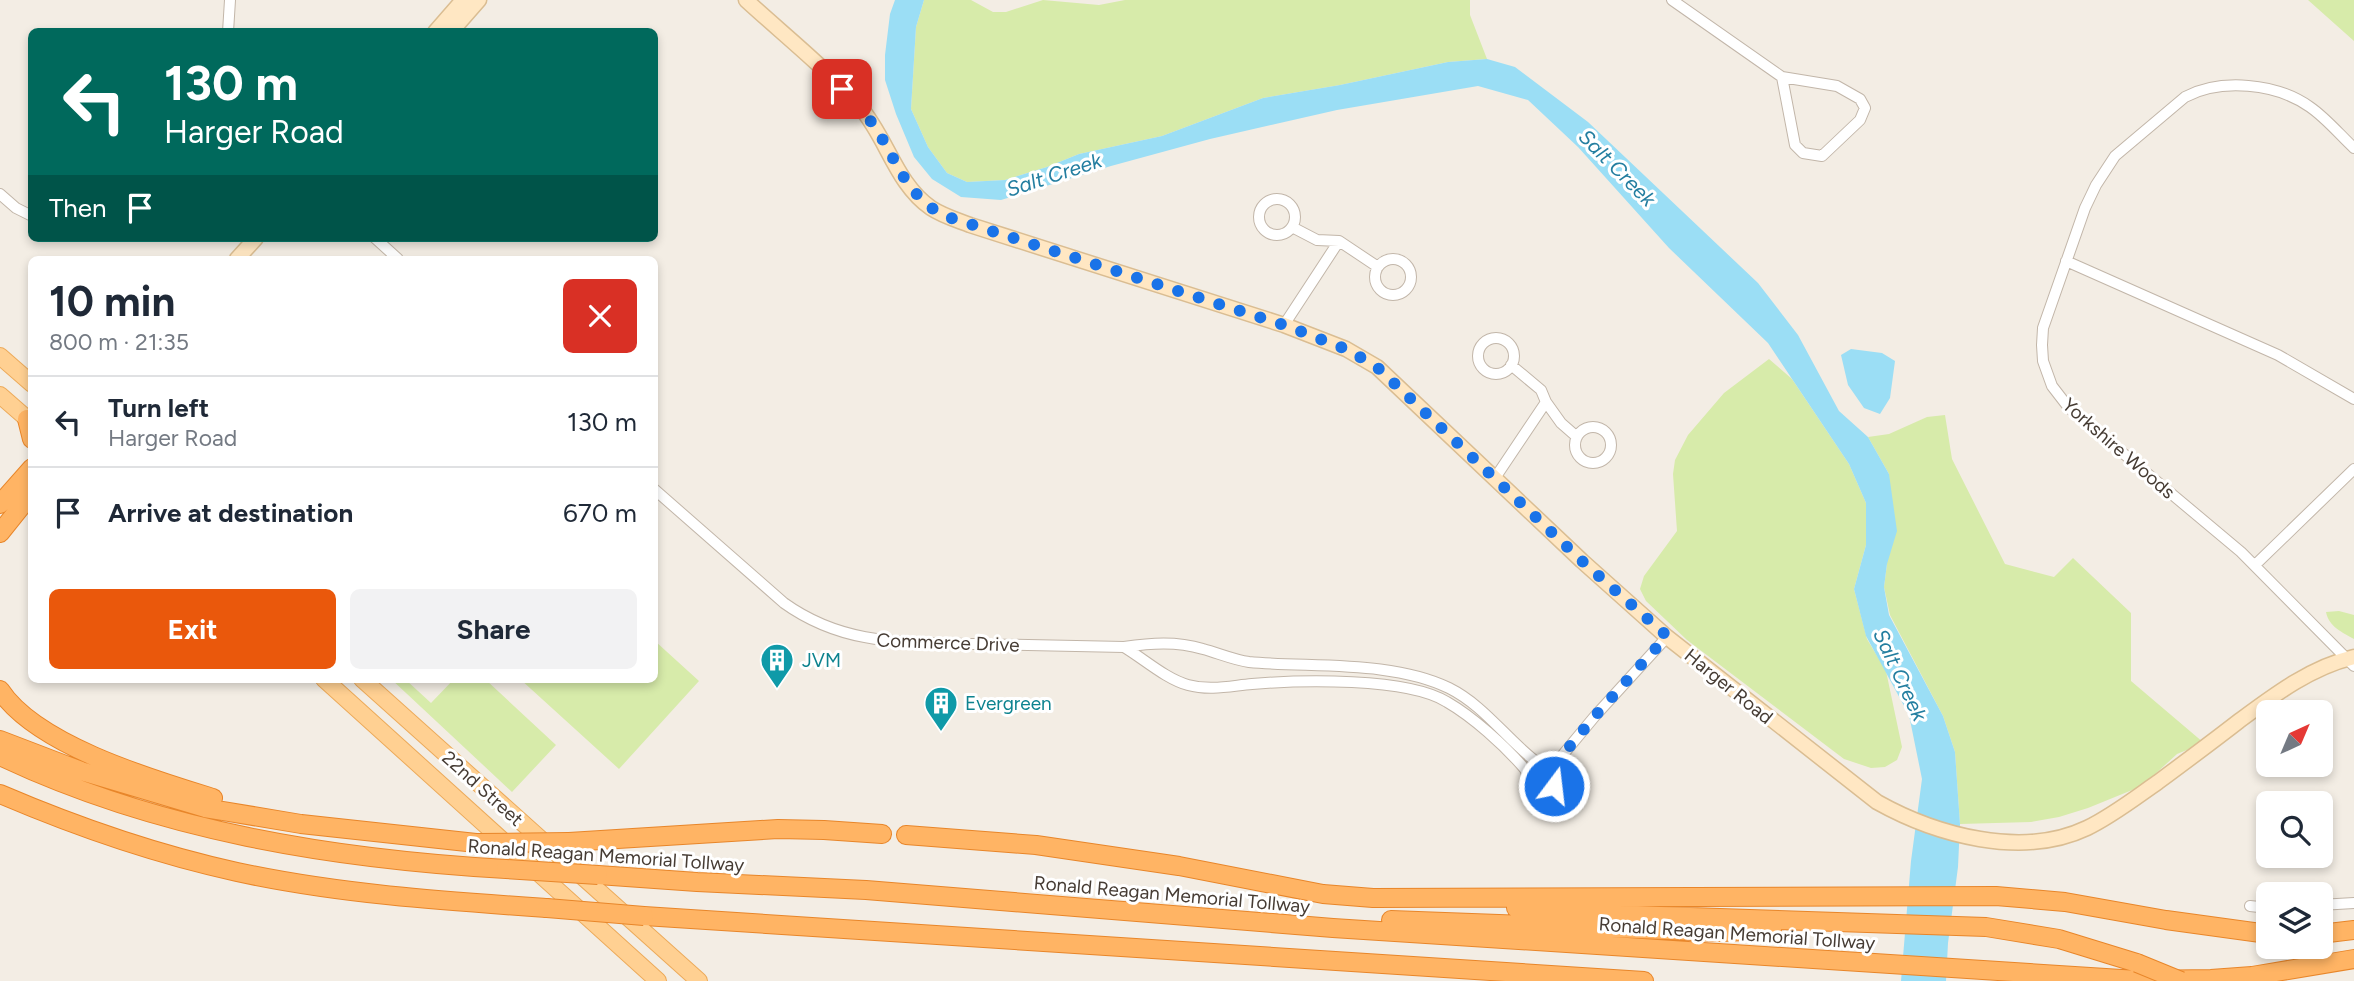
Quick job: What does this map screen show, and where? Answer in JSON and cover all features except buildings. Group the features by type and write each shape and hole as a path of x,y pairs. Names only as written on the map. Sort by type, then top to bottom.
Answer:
{"highway":[{"path":"0,504 28,472"},
{"path":"0,533 28,498"},
{"path":"0,690 23,715 42,729 104,760 262,812 359,831"},
{"name":"Ronald Reagan Memorial Tollway","path":"0,740 81,771 205,808 359,831 476,843 569,842 778,829 882,834"},
{"name":"Ronald Reagan Memorial Tollway","path":"0,756 114,800 231,834 382,860 697,883 866,890 1333,928 2124,979 2211,979 2296,970 2354,959"},
{"path":"0,794 126,842 240,872 388,895 644,916 1644,981"},
{"name":"Ronald Reagan Memorial Tollway","path":"906,835 1036,845 1192,868 1323,894 1373,898 1962,896 2053,900 2256,932"},
{"path":"1373,898 1600,914 1953,924 2020,931 2078,944 2181,981"},
{"path":"1333,928 1373,919 1721,932 1895,923"},
{"path":"2333,932 2354,930"}],"main road":[{"path":"0,356 28,380"},
{"path":"0,395 28,420"},
{"name":"22nd Street","path":"328,683 659,981"},
{"name":"22nd Street","path":"366,683 699,981"}],"street":[{"path":"228,28 230,0"},
{"path":"438,28 463,0"},
{"path":"454,28 479,0"},
{"name":"Harger Road","path":"746,0 861,108 877,130 908,185 942,215 1284,325 1346,349 1377,367 1582,561 1667,636 1819,758 1877,802 1898,814 1937,830 1975,838 2035,841 2086,829 2129,803 2279,692 2322,668 2352,660"},
{"path":"1672,0 1782,77 1837,86 1849,91 1860,99 1865,108 1860,120 1822,156 1803,153 1795,145 1782,77"},
{"name":"Yorkshire Woods","path":"2352,660 2330,643 2255,565 2068,408 2052,386 2043,361 2043,328 2085,208 2096,185 2115,156 2173,105 2195,92 2221,86 2238,86 2286,95 2312,108 2354,148"},
{"path":"0,194 28,214"},
{"path":"1292,227 1317,240 1339,241 1378,267"},
{"path":"1284,325 1339,241"},
{"path":"240,256 252,242"},
{"path":"379,242 395,256"},
{"path":"2066,261 2278,355 2354,399"},
{"path":"1511,365 1541,390 1561,423 1577,437"},
{"path":"1494,478 1546,402"},
{"path":"2255,565 2354,470"},
{"name":"Commerce Drive","path":"658,494 784,603 805,618 840,632 895,642 1124,647 1161,642 1199,648 1244,662 1326,665 1404,674 1434,681 1466,699 1504,730 1535,761 1551,769"},
{"path":"1124,647 1172,678 1196,687 1210,689 1253,684 1344,683 1418,690 1446,701 1496,741 1526,770 1528,783 1533,791 1542,793 1551,790 1556,777 1551,769 1667,636"},
{"path":"2333,904 2354,903"},
{"path":"2250,906 2256,907"}],"green space":[{"path":"924,0 971,0 993,12 1006,12 1043,0 1099,5 1125,0 1470,0 1470,15 1487,59 1448,62 1263,98 1162,136 1079,154 1005,180 967,182 947,173 928,147 911,109 916,27"},
{"path":"2308,0 2354,0 2354,41"},
{"path":"1769,359 1792,379 1849,464 1866,503 1866,545 1854,589 1867,639 1886,671 1902,747 1897,760 1885,767 1871,768 1844,759 1687,640 1646,601 1640,589 1644,576 1677,531 1673,474 1675,460 1688,435 1724,393"},
{"path":"1945,415 1952,459 2005,564 2054,577 2073,558 2131,613 2131,681 2204,743 2177,754 2142,786 2059,817 2031,822 1960,824 1955,752 1943,716 1890,615 1884,587 1889,474 1868,437 1889,434 1927,417"},
{"path":"2339,611 2354,615 2354,639 2333,625 2326,612"},
{"path":"658,644 699,681 619,769 524,683 658,683"},
{"path":"395,683 409,683 431,703 450,683 489,683 556,745 512,792"}],"water":[{"name":"Salt Creek","path":"895,0 924,0 916,27 911,109 928,147 947,173 967,182 1005,180 1079,154 1162,136 1263,98 1448,62 1487,59 1515,67 1588,122 1758,283 1798,335 1839,411 1868,437 1889,474 1897,531 1887,564 1884,587 1889,615 1943,716 1955,752 1960,824 1946,981 1901,981 1911,861 1922,779 1909,715 1866,636 1854,589 1866,545 1866,503 1849,464 1768,343 1669,248 1578,147 1528,100 1478,86 1337,110 1210,139 1001,200 961,197 932,179 914,157 896,114 885,80 890,14"},
{"path":"1851,349 1882,353 1895,361 1890,398 1880,414 1864,408 1848,385 1841,355"}],"place":[{"name":"JVM","path":"777,690"},
{"name":"Evergreen","path":"941,733"}],"route":[{"path":"842,89 861,108 877,130 908,185 917,196 942,215 1284,325 1346,349 1377,367 1582,561 1667,636 1551,769 1556,777 1554,786"}]}
